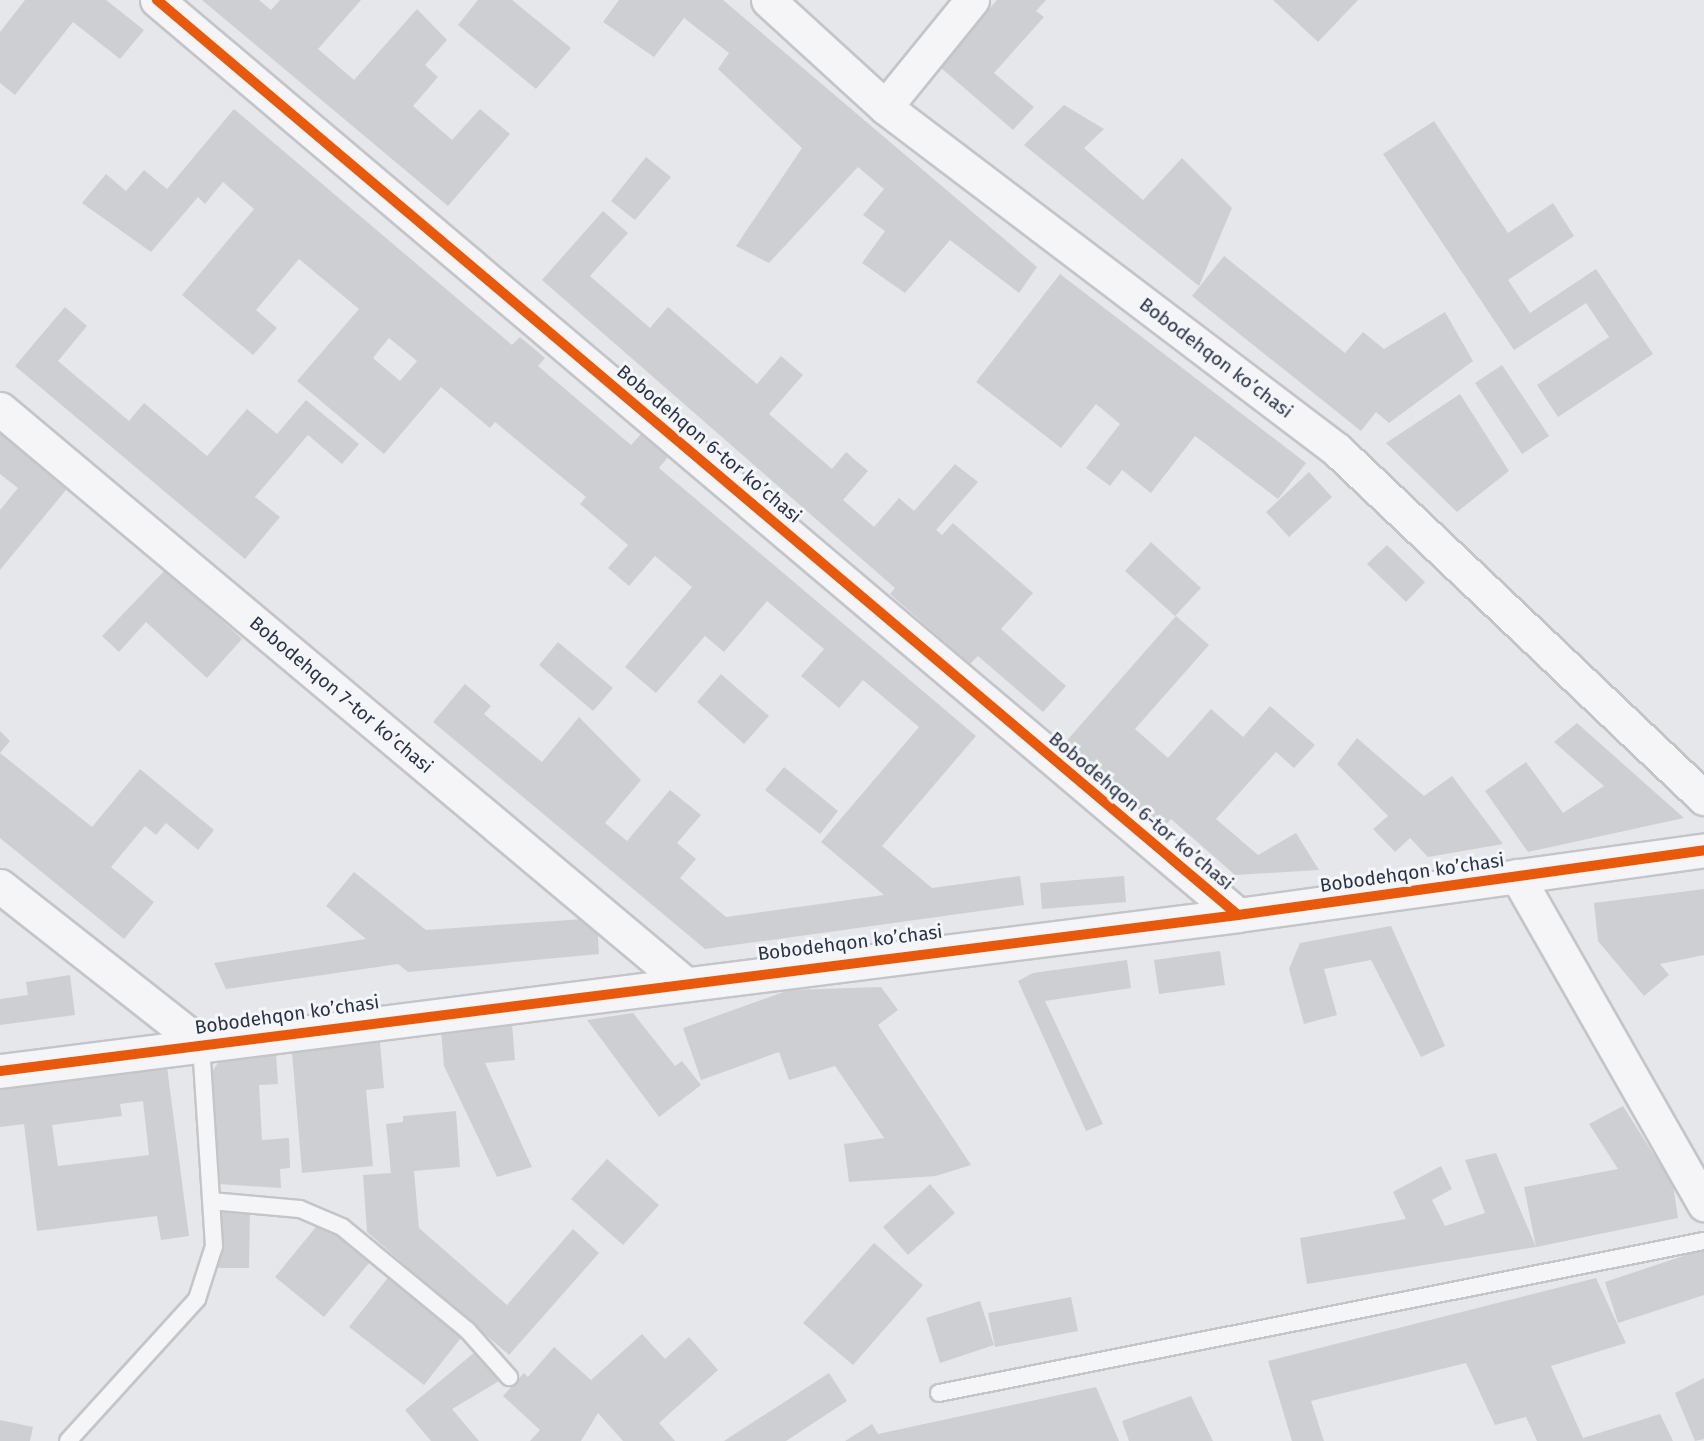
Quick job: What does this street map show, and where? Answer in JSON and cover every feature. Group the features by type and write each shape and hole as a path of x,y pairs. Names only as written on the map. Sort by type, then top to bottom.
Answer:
{"street":[{"name":"Bobodehqon 6-tor koʼchasi","path":"158,0 1238,915"},
{"name":"Bobodehqon koʼchasi","path":"768,0 885,107 1338,450 1704,798"},
{"path":"885,107 972,0"},
{"name":"Bobodehqon 7-tor koʼchasi","path":"0,409 682,981"},
{"name":"Bobodehqon koʼchasi","path":"0,1071 682,981 1238,915 1704,850"},
{"path":"1517,876 1704,1204"},
{"path":"0,886 201,1044"}],"lane":[{"path":"68,1441 197,1300 214,1246 201,1044"},
{"path":"211,1201 300,1209 342,1227 468,1331 509,1377"},
{"path":"939,1393 1704,1241"}],"building":[{"path":"25,0 106,0 144,30 120,59 73,22 15,95 0,83 0,32"},
{"path":"202,0 259,0 271,10 280,0 361,0 318,49 354,80 417,9 447,40 425,65 438,77 413,106 452,140 480,109 510,134 448,206"},
{"path":"478,0 512,0 571,48 536,89 458,25"},
{"path":"619,0 723,0 1037,267 1019,293 950,240 905,293 862,263 885,231 863,215 884,189 858,167 769,263 736,246 802,148 718,69 729,53 684,18 654,57 603,22"},
{"path":"997,0 1046,0 1036,11 1044,17 994,73 1034,107 1013,130 940,67"},
{"path":"1273,0 1358,0 1318,42"},
{"path":"1064,105 1104,129 1084,148 1143,200 1182,158 1232,208 1199,286 1024,145"},
{"path":"234,109 512,345 520,337 545,358 538,366 631,445 641,434 668,457 659,468 976,736 882,846 932,888 1020,876 1024,905 705,949 433,722 465,684 491,706 484,714 542,762 579,717 641,780 605,823 627,841 670,790 701,815 677,843 696,859 680,878 726,917 884,895 821,842 919,727 863,680 839,708 801,676 824,649 767,601 724,652 705,636 656,693 625,667 692,587 655,556 629,586 608,568 628,545 580,504 586,497 495,422 490,428 441,387 384,454 297,381 359,309 299,259 256,310 277,328 253,355 182,295 254,209 223,182 205,204 198,197 151,252 82,203 106,174 126,191 144,170 167,189","holes":["389,338 417,361 400,381 373,358"]},
{"path":"1434,121 1508,233 1553,203 1574,236 1508,280 1530,313 1596,269 1653,354 1558,417 1537,385 1609,337 1586,303 1514,350 1383,154"},
{"path":"646,157 671,177 635,220 611,201"},
{"path":"603,211 628,233 590,276 650,328 668,307 757,384 781,356 803,375 769,414 832,469 846,452 868,471 843,500 874,527 899,498 914,511 955,464 978,482 936,530 942,535 953,523 1033,593 1001,629 1066,686 1043,712 978,656 970,664 890,594 895,588 542,280"},
{"path":"1224,256 1345,353 1363,332 1384,349 1445,312 1473,361 1389,423 1376,412 1361,431 1192,296"},
{"path":"1060,274 1306,463 1278,499 1195,436 1151,493 1122,470 1110,486 1086,468 1120,424 1096,404 1061,448 976,382"},
{"path":"65,307 87,326 58,361 129,421 144,403 207,456 247,409 277,434 306,400 359,444 342,464 308,435 255,497 280,517 245,559 15,366"},
{"path":"1502,365 1549,436 1522,454 1475,383"},
{"path":"1460,394 1509,471 1457,512 1386,443"},
{"path":"0,428 70,485 0,570 0,510 18,488 0,474"},
{"path":"1309,472 1332,497 1289,537 1266,512"},
{"path":"1151,542 1201,588 1175,616 1125,571"},
{"path":"1387,545 1425,582 1406,602 1367,564"},
{"path":"166,569 242,639 207,678 146,622 119,652 102,636"},
{"path":"1176,616 1209,645 1135,729 1168,758 1211,709 1243,737 1270,706 1315,745 1294,768 1276,752 1216,819 1258,855 1296,833 1319,870 1235,875 1171,819 1161,830 1063,745"},
{"path":"558,642 613,688 593,711 539,665"},
{"path":"721,674 769,716 744,744 697,702"},
{"path":"1577,723 1684,818 1528,852 1485,791 1526,762 1563,813 1604,786 1554,742"},
{"path":"0,731 10,741 0,753"},
{"path":"1357,738 1424,796 1452,776 1503,844 1428,857 1410,838 1395,852 1373,829 1388,816 1337,764"},
{"path":"0,753 92,827 140,769 214,830 198,850 166,823 156,835 145,826 111,867 154,902 124,939 0,838"},
{"path":"784,767 838,811 820,834 765,790"},
{"path":"354,872 426,930 597,918 599,954 408,972 398,964 226,989 214,963 366,939 326,906"},
{"path":"1124,876 1126,902 1042,909 1040,883"},
{"path":"1704,889 1704,955 1660,964 1669,975 1644,996 1598,941 1594,903"},
{"path":"1391,926 1445,1046 1421,1057 1371,960 1324,969 1337,1015 1304,1024 1289,969 1300,943"},
{"path":"1220,951 1225,985 1159,994 1154,960"},
{"path":"1127,960 1131,988 1045,1001 1103,1124 1086,1131 1018,981 1033,973"},
{"path":"70,975 75,1015 0,1025 0,999 28,995 26,982"},
{"path":"881,987 898,1010 878,1025 971,1165 936,1176 849,1182 844,1144 884,1138 835,1066 789,1080 779,1052 701,1080 683,1028 789,990"},
{"path":"633,1013 675,1066 682,1061 701,1085 659,1117 587,1020"},
{"path":"512,1024 515,1060 485,1063 532,1167 497,1177 444,1066 441,1030"},
{"path":"379,1032 384,1088 366,1090 373,1166 302,1173 291,1040"},
{"path":"276,1054 278,1084 259,1085 262,1140 289,1138 290,1168 280,1169 281,1188 218,1184 211,1073 222,1057"},
{"path":"167,1067 189,1236 161,1240 157,1216 37,1231 24,1124 0,1127 0,1089","holes":["143,1101 149,1155 58,1166 52,1125 122,1116 120,1104"]},
{"path":"1623,1106 1673,1185 1678,1218 1536,1247 1524,1187 1618,1169 1589,1124"},
{"path":"456,1111 460,1167 414,1171 419,1228 507,1305 573,1229 599,1253 509,1355 367,1232 363,1175 391,1173 386,1124 403,1122 403,1116"},
{"path":"1496,1153 1536,1247 1307,1284 1300,1238 1406,1219 1393,1192 1441,1166 1452,1189 1432,1200 1445,1226 1485,1213 1465,1160"},
{"path":"607,1159 659,1205 623,1245 571,1199"},
{"path":"930,1184 955,1213 908,1255 883,1227"},
{"path":"216,1207 250,1207 249,1268 215,1268"},
{"path":"320,1222 369,1263 324,1317 275,1277"},
{"path":"874,1243 923,1285 853,1365 803,1323"},
{"path":"1704,1249 1704,1295 1618,1323 1605,1282"},
{"path":"390,1275 464,1334 424,1385 349,1327"},
{"path":"1596,1278 1626,1343 1551,1366 1583,1438 1660,1414 1673,1441 1537,1441 1526,1417 1495,1425 1466,1363 1311,1401 1324,1441 1292,1441 1268,1361"},
{"path":"1071,1297 1078,1331 995,1347 988,1313"},
{"path":"980,1301 994,1345 940,1363 926,1318"},
{"path":"642,1334 665,1359 689,1337 718,1370 659,1423 675,1441 623,1441 598,1413 581,1441 530,1441 540,1430 503,1396 524,1373 528,1377 554,1347 591,1380"},
{"path":"475,1352 499,1381 452,1409 479,1441 431,1441 405,1410"},
{"path":"829,1373 847,1401 786,1441 724,1441"},
{"path":"1704,1378 1704,1439 1695,1441 1675,1393"},
{"path":"1096,1387 1119,1441 845,1441 872,1424 878,1434"},
{"path":"1191,1396 1213,1441 1129,1441 1122,1421"},
{"path":"0,1420 33,1427 30,1441 0,1441"}],"cycle path":[{"path":"157,0 1238,915"},
{"path":"0,1071 1238,915 1704,850"}]}
